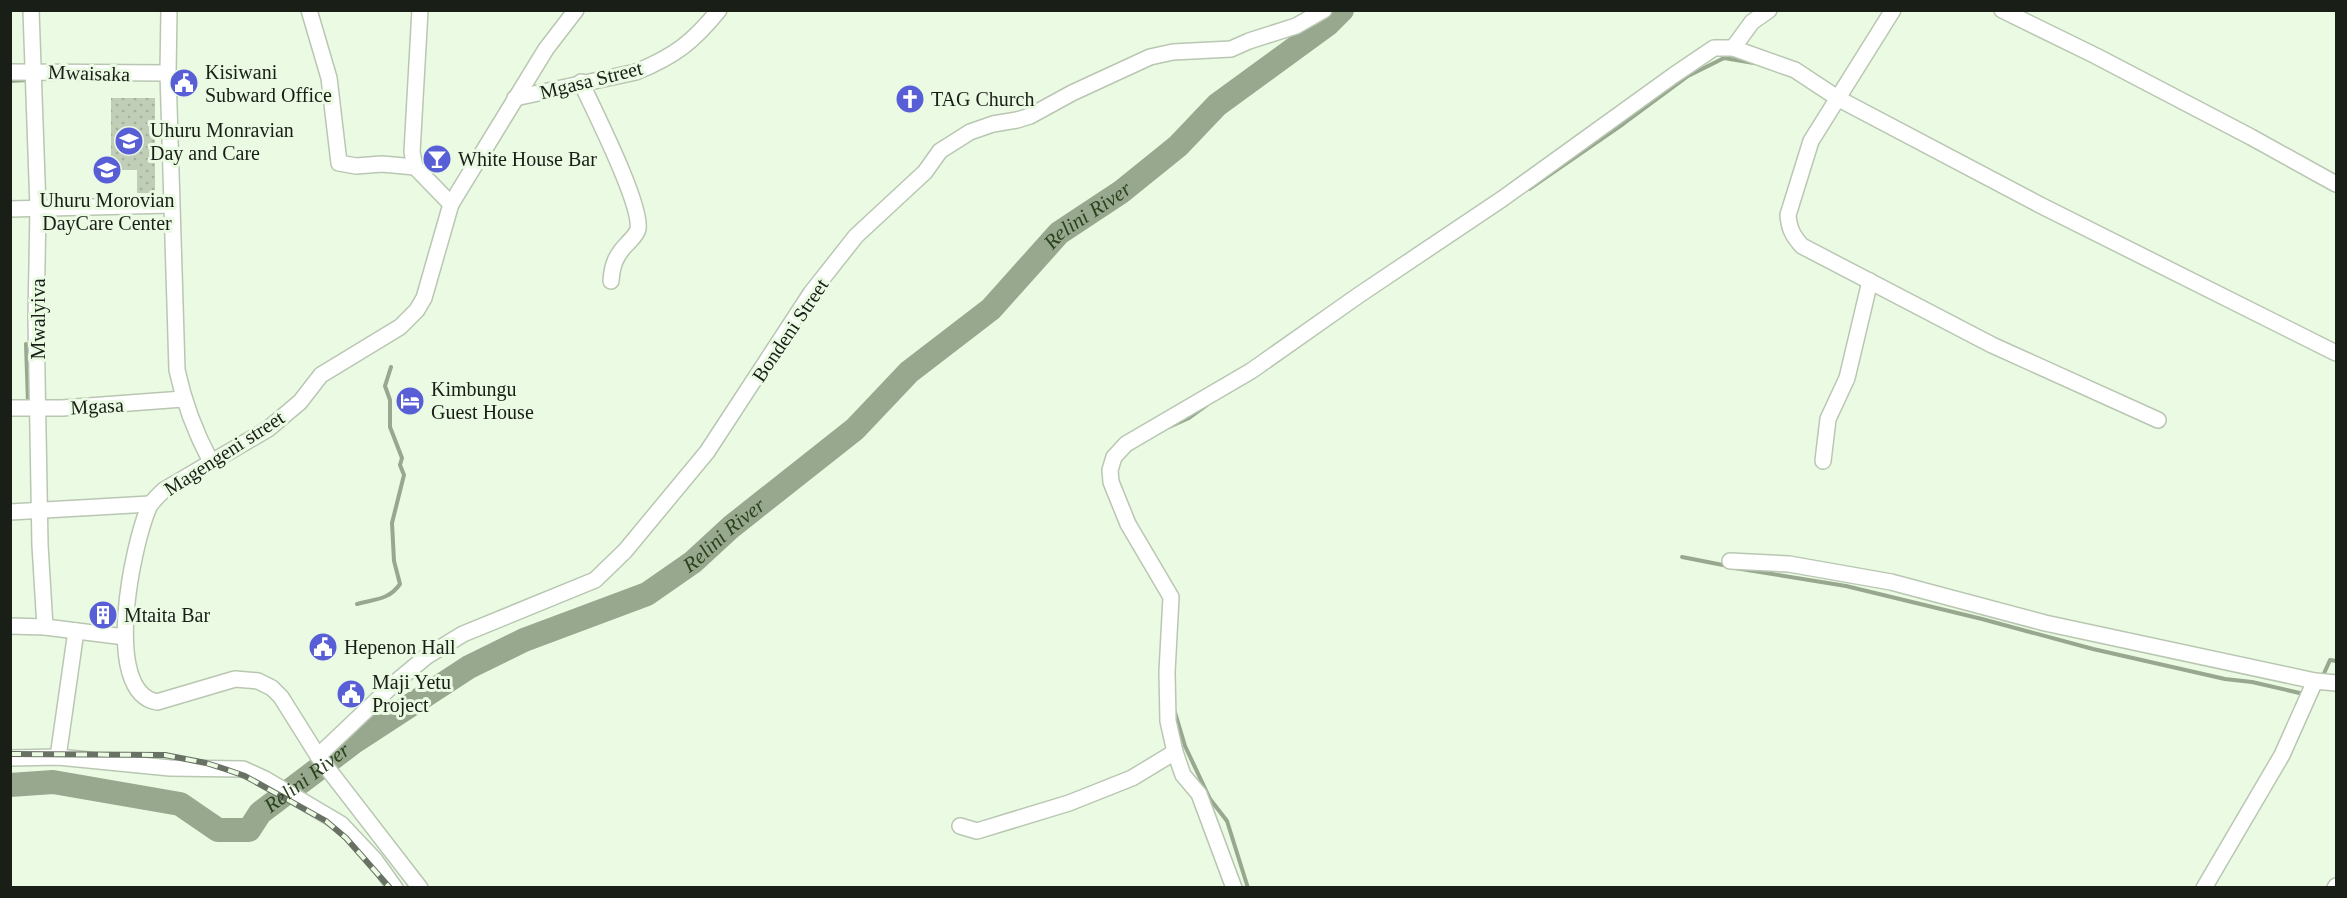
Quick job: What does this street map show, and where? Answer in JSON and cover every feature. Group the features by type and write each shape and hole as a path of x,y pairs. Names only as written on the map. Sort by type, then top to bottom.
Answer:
{"street":[{"name":"Mwalyiva","path":"31,10 38,208 36,319 40,545 45,627"},
{"path":"169,10 168,74 177,370 183,399 194,430 211,462"},
{"path":"309,10 329,78 339,163 415,167"},
{"path":"420,10 412,145 415,167 452,204"},
{"name":"Magengeni street","path":"320,758 281,697 272,688 258,681 235,679 157,702 143,698 135,687 126,657 125,637 128,587 143,523 150,504 164,490 246,444 268,429 300,402 321,375 391,333 411,316 424,298 452,204 546,49 576,10"},
{"name":"Mgasa Street","path":"516,99 581,82 636,72 653,65 690,43 719,10"},
{"name":"Bondeni Street","path":"320,758 397,681 427,656 463,634 595,580 625,552 707,452 811,293 855,236 925,172 940,151 982,126 1030,116 1072,93 1150,57 1173,52 1231,49 1296,26 1324,10"},
{"path":"1733,48 1752,22 1769,10"},
{"path":"1893,10 1811,141 1788,215 1789,227 1794,238 1802,246 1992,345 2158,420"},
{"path":"2002,10 2241,131 2337,184"},
{"path":"1234,888 1199,794 1183,775 1174,752 1168,721 1167,672 1171,597 1128,524 1116,498 1110,470 1114,457 1126,444 1251,371 1502,199 1714,48 1733,48 1795,70 1839,99 2042,206 2337,353"},
{"name":"Mwaisaka","path":"10,72 168,74"},
{"path":"581,82 626,185 638,226 635,235 621,250 612,266 611,281"},
{"path":"10,209 171,205"},
{"path":"1823,461 1828,419 1847,378 1870,281"},
{"name":"Mgasa","path":"10,408 147,403 183,399"},
{"path":"10,512 150,504"},
{"path":"1730,561 1789,564 1891,582 2045,623 2315,681 2337,683"},
{"path":"10,626 45,627 125,637"},
{"path":"58,757 76,631"},
{"path":"2204,888 2282,755 2315,681"},
{"path":"960,826 977,831 1068,803 1131,778 1174,752"},
{"path":"10,758 58,757 170,768 243,770 265,778 341,824 375,860 395,888"},
{"path":"320,758 420,888"}],"green space":[{"path":"111,98 155,98 155,193 137,193 137,170 111,170"}],"waterway":[{"name":"Relini River","path":"10,785 53,782 180,804 218,830 249,830 260,813 354,742 469,667 524,640 647,594 693,562 731,527 855,429 909,372 991,309 1059,233 1121,192 1178,146 1217,105 1328,24 1342,10"},
{"path":"1529,189 1688,76 1724,58 1754,63"},
{"path":"10,81 27,80"},
{"path":"26,344 28,403"},
{"path":"357,604 386,596 400,584 394,561 392,523 404,475 400,465 402,458 390,427 390,400 385,386 391,367"},
{"path":"1169,427 1189,418 1207,405"},
{"path":"1682,557 1728,566"},
{"path":"1735,568 1846,586 2093,649 2225,679 2252,682 2304,694"},
{"path":"2322,678 2330,660 2336,661"},
{"path":"1174,709 1185,746 1210,799 1227,821 1248,888"}],"railway":[{"path":"10,754 165,755 206,763 245,776 326,821 346,838 390,888"}],"place":[{"name":"Kisiwani Subward Office","path":"184,83"},
{"name":"TAG Church","path":"910,99"},
{"name":"Uhuru Monravian Day and Care","path":"129,141"},
{"name":"White House Bar","path":"437,159"},
{"name":"Uhuru Morovian DayCare Center","path":"107,170"},
{"name":"Kimbungu Guest House","path":"410,401"},
{"name":"Mtaita Bar","path":"103,615"},
{"name":"Hepenon Hall","path":"323,647"},
{"name":"Maji Yetu Project","path":"351,694"}]}
